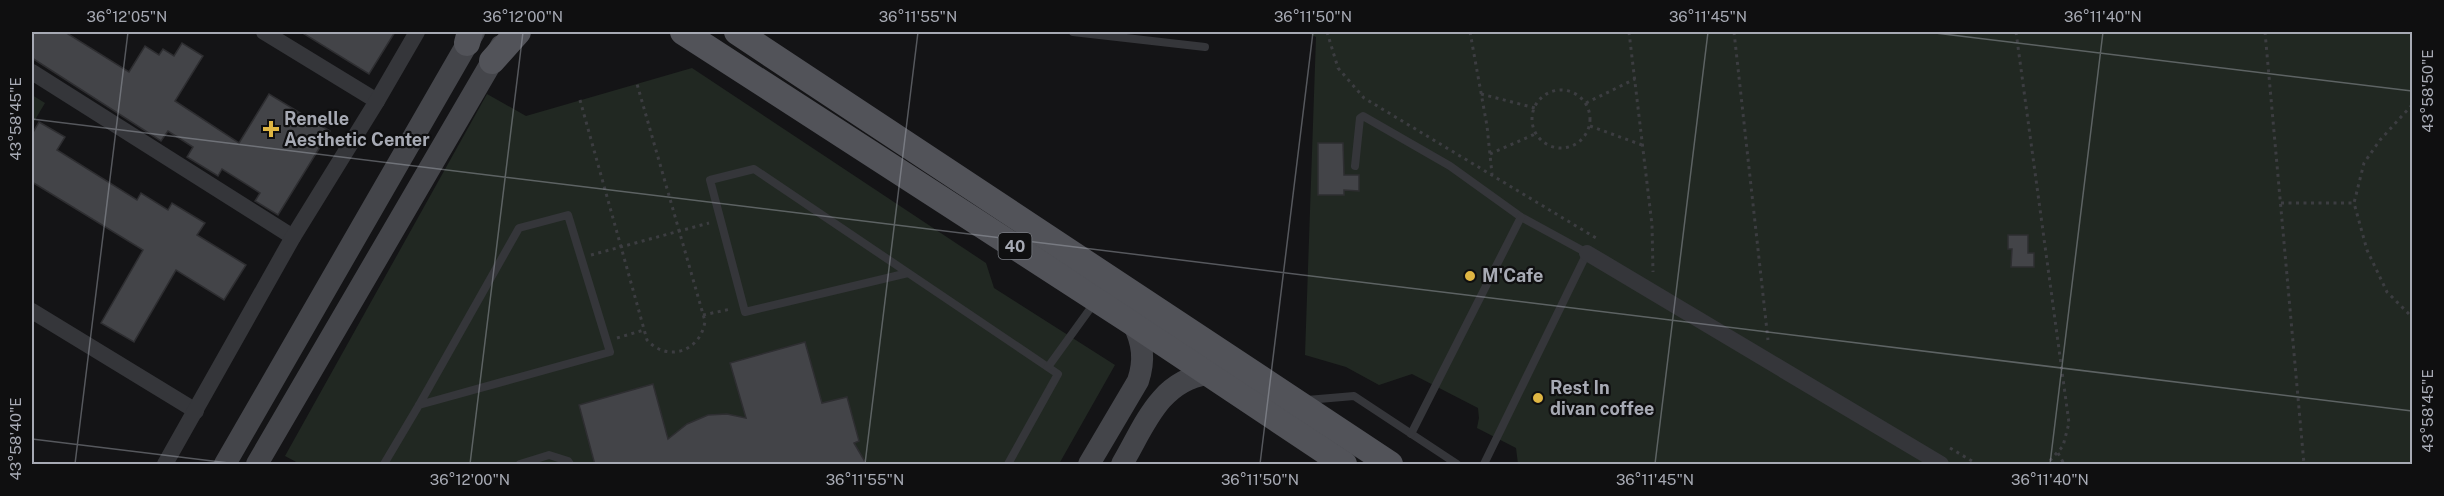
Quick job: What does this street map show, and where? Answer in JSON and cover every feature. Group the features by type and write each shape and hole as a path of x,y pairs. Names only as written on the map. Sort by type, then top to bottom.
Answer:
{"main road":[{"path":"242,460 509,32"},
{"path":"492,61 518,32"},
{"name":"40","path":"683,32 1096,299 1344,465"},
{"name":"40","path":"737,32 1390,465"},
{"path":"242,460 470,35"},
{"path":"1089,465 1140,375 1143,357 1138,333 1132,323"},
{"path":"1122,465 1164,395 1180,382 1207,374"},
{"path":"1131,392 1143,385 1150,387 1158,398 1156,405"}],"street":[{"path":"264,32 377,101"},
{"path":"165,465 293,237 417,32"},
{"path":"32,72 293,237"},
{"path":"1587,253 1941,465"},
{"path":"32,311 196,411"}],"lane":[{"path":"1073,32 1205,47"},
{"path":"1356,166 1357,130 1360,118 1363,116 1450,166 1521,217 1587,253 1484,465"},
{"path":"908,273 745,312 711,180 754,168 1058,374 1008,465"},
{"path":"384,465 519,228 568,215 610,352 419,405"},
{"path":"1410,434 1521,217"},
{"path":"1048,367 1096,299"},
{"path":"1295,402 1354,396 1456,465"},
{"path":"520,465 549,455 568,461 570,465"}],"path":[{"path":"1328,32 1338,68 1364,98 1602,241"},
{"path":"1470,32 1492,174"},
{"path":"1629,32 1652,225 1653,272 1643,266"},
{"path":"1734,32 1768,340 1760,335"},
{"path":"2016,32 2069,423 2063,446 2047,465"},
{"path":"2265,32 2304,465"},
{"path":"1586,104 1635,80"},
{"path":"580,100 647,340 664,351 676,353 688,350 702,335 705,321 637,84"},
{"path":"1560,90 1578,95 1586,104 1589,109 1590,126 1585,137 1577,144 1558,149 1549,146 1536,134 1532,122 1535,108 1542,97 1560,90"},
{"path":"1481,94 1535,108"},
{"path":"2412,105 2380,140 2364,162 2354,202 2367,250 2387,292 2412,317"},
{"path":"1590,126 1642,145"},
{"path":"1490,154 1536,134"},
{"path":"2281,203 2354,202"},
{"path":"581,257 721,220"},
{"path":"703,315 743,306"},
{"path":"607,340 644,330"},
{"path":"2058,453 2064,465"}],"shaded area":[{"path":"1306,32 2412,32 2412,464 1518,464 1516,448 1477,428 1478,408 1412,374 1379,385 1346,367 1305,355 1316,37"},
{"path":"692,68 986,263 994,288 1115,365 1059,464 300,464 285,456 487,94 526,116"},
{"path":"32,95 45,103 32,125"}],"building":[{"path":"32,32 65,32 129,72 145,46 159,55 163,49 174,56 182,43 203,56 175,101 239,143 269,94 330,131 278,215 255,201 260,193 222,169 218,176 187,157 193,147 168,131 161,141 32,58"},
{"path":"301,32 395,32 369,74"},
{"path":"39,122 65,137 57,150 137,200 141,193 168,210 172,203 205,223 197,235 246,265 224,300 176,270 134,342 101,323 143,250 32,182 32,134"},
{"path":"1318,143 1343,143 1344,175 1359,175 1359,191 1344,190 1344,195 1318,195"},
{"path":"2008,235 2028,235 2028,253 2034,253 2034,267 2011,267 2012,249 2008,249"},
{"path":"805,342 822,403 847,397 859,441 854,443 867,465 595,465 579,405 653,384 668,439 687,424 708,415 727,414 746,418 730,363"}],"place":[{"name":"Renelle Aesthetic Center","path":"271,129"},
{"name":"M'Cafe","path":"1470,276"},
{"name":"Rest In divan coffee","path":"1538,398"}]}
